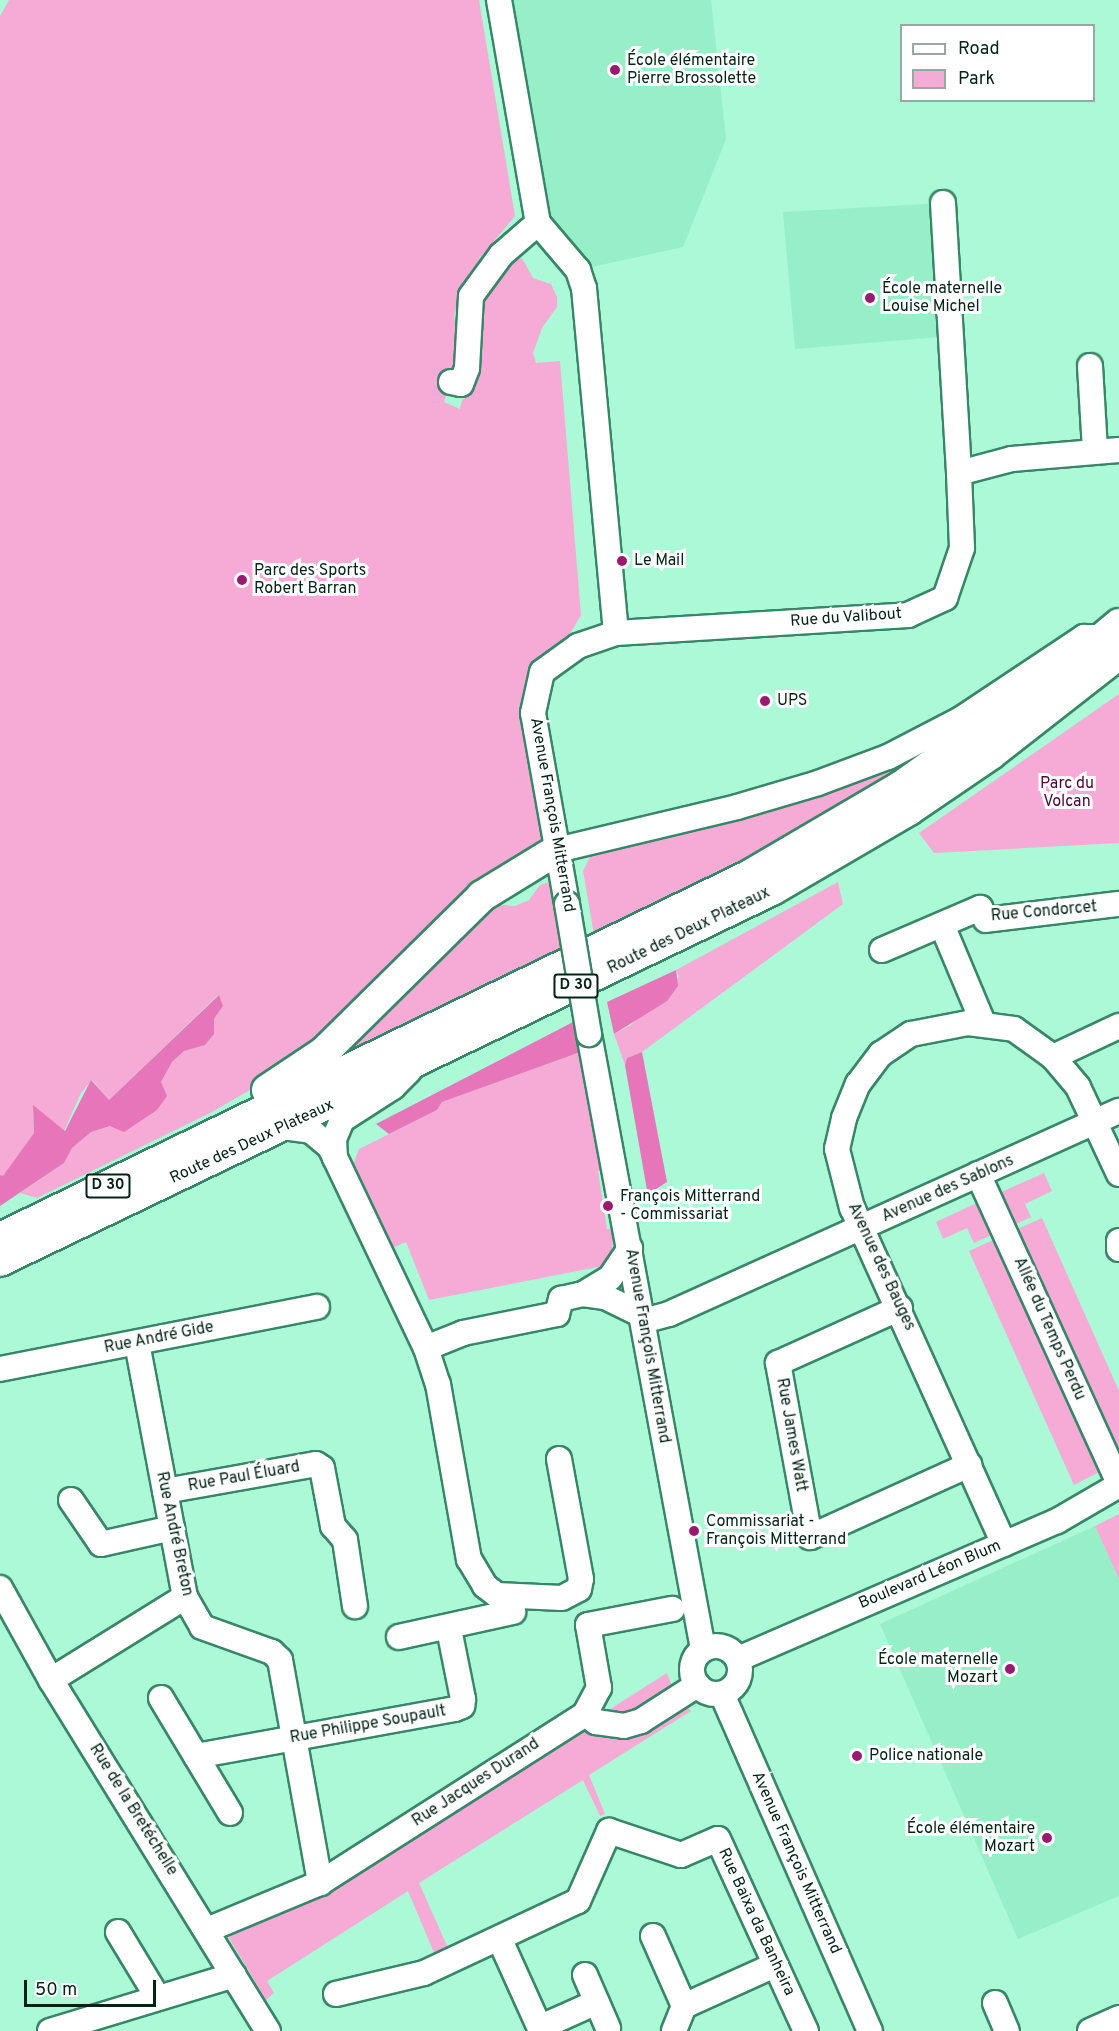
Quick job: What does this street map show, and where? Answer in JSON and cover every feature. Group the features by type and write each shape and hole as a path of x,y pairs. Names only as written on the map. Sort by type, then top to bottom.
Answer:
{"main road":[{"name":"Route des Deux Plateaux","path":"0,1261 696,929 852,845 991,754 1114,638"},
{"name":"Route des Deux Plateaux","path":"0,1238 748,876 900,787 1114,638"},
{"path":"216,1133 229,1111 324,1052 482,896 557,850"}],"street":[{"path":"499,0 538,223 578,270 584,288 616,633"},
{"name":"Rue du Valibout","path":"616,633 908,615 945,598 962,548 943,203"},
{"path":"451,382 461,384 467,368 466,336 471,296 501,255 538,223"},
{"path":"959,473 1012,459 1107,451 1090,366"},
{"name":"Avenue François Mitterrand","path":"616,633 578,646 542,672 534,713 589,1034 703,1649 692,1668 697,1684"},
{"path":"557,850 737,807 888,757 961,719 1084,637 1114,638"},
{"name":"Rue Condorcet","path":"882,950 980,908 986,920 1119,904"},
{"path":"942,925 984,1025"},
{"name":"Avenue des Bauges","path":"1004,1544 900,1308 857,1218 837,1149 844,1118 858,1084 883,1052 911,1034 968,1023 1014,1029 1053,1057 1090,1112 1119,1174"},
{"path":"1053,1057 1119,1026"},
{"path":"335,1158 334,1139 342,1119 393,1087 417,1063"},
{"name":"Avenue des Sablons","path":"642,1318 669,1314 857,1218 978,1174 1090,1112 1119,1111"},
{"path":"283,1127 311,1131 324,1141 335,1158 426,1348 438,1384 464,1534 475,1573 497,1594 535,1599 573,1595 581,1579 558,1459"},
{"name":"Allée du Temps Perdu","path":"978,1174 1119,1484"},
{"path":"1119,1241 1119,1249"},
{"path":"426,1348 463,1333 557,1314 561,1299 583,1294 610,1278 630,1248"},
{"path":"583,1294 605,1297 642,1318"},
{"name":"Rue André Gide","path":"0,1369 317,1306"},
{"name":"Rue James Watt","path":"900,1308 778,1363 810,1537 969,1465"},
{"name":"Rue André Breton","path":"137,1343 185,1597 202,1627 272,1652 280,1660 320,1883"},
{"name":"Rue Paul Éluard","path":"165,1491 316,1464 322,1468 333,1526 345,1540 355,1606"},
{"name":"Boulevard Léon Blum","path":"738,1659 886,1592 913,1585 1057,1521 1119,1484"},
{"path":"71,1500 101,1544 172,1528"},
{"name":"Rue de la Bretéchelle","path":"0,1588 51,1680 268,2031"},
{"name":"Rue Jacques Durand","path":"207,1930 320,1883 585,1714 599,1689 588,1625 573,1595"},
{"path":"51,1680 185,1597"},
{"path":"588,1625 672,1609"},
{"path":"399,1637 449,1629 513,1612"},
{"name":"Rue Philippe Soupault","path":"196,1756 462,1706 449,1629"},
{"path":"585,1714 596,1722 624,1726 641,1721 697,1684 706,1693 722,1694 738,1680 738,1659 726,1648 703,1649"},
{"name":"Avenue François Mitterrand","path":"722,1694 870,2031"},
{"path":"161,1698 230,1813"},
{"name":"Rue Baixa da Banheira","path":"336,1994 424,1973 500,1940 579,1901 609,1831 681,1855 717,1839 806,2031"},
{"path":"118,1932 158,1998"},
{"path":"653,1936 684,2006"},
{"path":"500,1940 541,2029 597,2002"},
{"path":"674,2031 684,2006 774,1965"},
{"path":"50,2031 234,1975"},
{"path":"585,1975 608,2028"},
{"path":"995,2003 1007,2031"},
{"path":"1090,2031 1119,2018"}],"shaded area":[{"name":"École élémentaire Pierre Brossolette","path":"499,0 711,0 726,139 683,247 578,270 538,223"},
{"name":"École maternelle Louise Michel","path":"943,203 951,336 795,349 783,212"},
{"path":"676,970 678,986 667,1001 614,1034 607,1002"},
{"path":"219,995 223,1006 214,1019 214,1034 205,1045 184,1051 172,1062 161,1082 167,1096 157,1110 124,1132 110,1126 91,1132 72,1148 64,1163 0,1206 0,1175 3,1176 34,1133 33,1105 65,1131 91,1080 109,1100"},
{"path":"575,1021 583,1051 442,1102 437,1110 389,1134 376,1124"},
{"path":"642,1052 667,1182 653,1191 647,1190 625,1065 627,1058"},
{"path":"1095,1526 1119,1579 1119,1896 1018,1939 880,1624"}],"green space":[{"name":"Parc des Sports Robert Barran","path":"9,0 479,0 515,216 480,258 462,294 454,316 460,351 444,402 460,409 462,400 469,395 474,383 478,307 513,260 522,258 533,278 551,284 557,297 557,307 542,328 533,353 536,363 560,361 581,615 571,632 543,657 544,824 542,842 530,857 286,1069 212,1112 37,1198 20,1193 64,1163 72,1148 91,1132 110,1126 161,1082 172,1062 184,1051 205,1045 214,1034 214,1019 223,1006 218,995 109,1100 92,1080 81,1093 64,1131 33,1106 34,1133 3,1177 0,1175 0,16"},
{"name":"Parc du Volcan","path":"1119,694 1119,843 934,853 919,833"},
{"path":"979,715 859,802 595,940 583,871 591,855"},
{"path":"553,881 562,956 319,1071 492,897 502,905 515,906 529,900 540,885"},
{"path":"838,882 843,904 642,1052 627,1058 625,1065 614,1034 631,1025 679,977 676,970"},
{"path":"583,1051 605,1170 598,1171 607,1229 616,1230 608,1265 429,1300 406,1242 390,1249 352,1167 359,1149 437,1110 442,1102"},
{"path":"1044,1173 1052,1191 1025,1204 1031,1217 1011,1226 997,1194"},
{"path":"981,1201 996,1233 974,1243 967,1228 943,1239 936,1222"},
{"path":"1042,1218 1119,1391 1119,1462 1074,1485 969,1251"},
{"path":"1119,1514 1119,1579 1095,1526"},
{"path":"667,1673 677,1699 691,1711 589,1775 605,1814 600,1816 583,1780 419,1883 448,1948 435,1955 408,1891 267,1981 274,1993 266,2000 229,1938 239,1924 584,1731 599,1716"}],"place":[{"name":"École élémentaire Pierre Brossolette","path":"615,70"},
{"name":"École maternelle Louise Michel","path":"870,298"},
{"name":"Le Mail","path":"622,561"},
{"name":"Parc des Sports Robert Barran","path":"242,580"},
{"name":"UPS","path":"765,701"},
{"name":"François Mitterrand - Commissariat","path":"608,1206"},
{"name":"Commissariat - François Mitterrand","path":"694,1531"},
{"name":"École maternelle Mozart","path":"1010,1669"},
{"name":"Police nationale","path":"857,1756"},
{"name":"École élémentaire Mozart","path":"1047,1838"}]}
